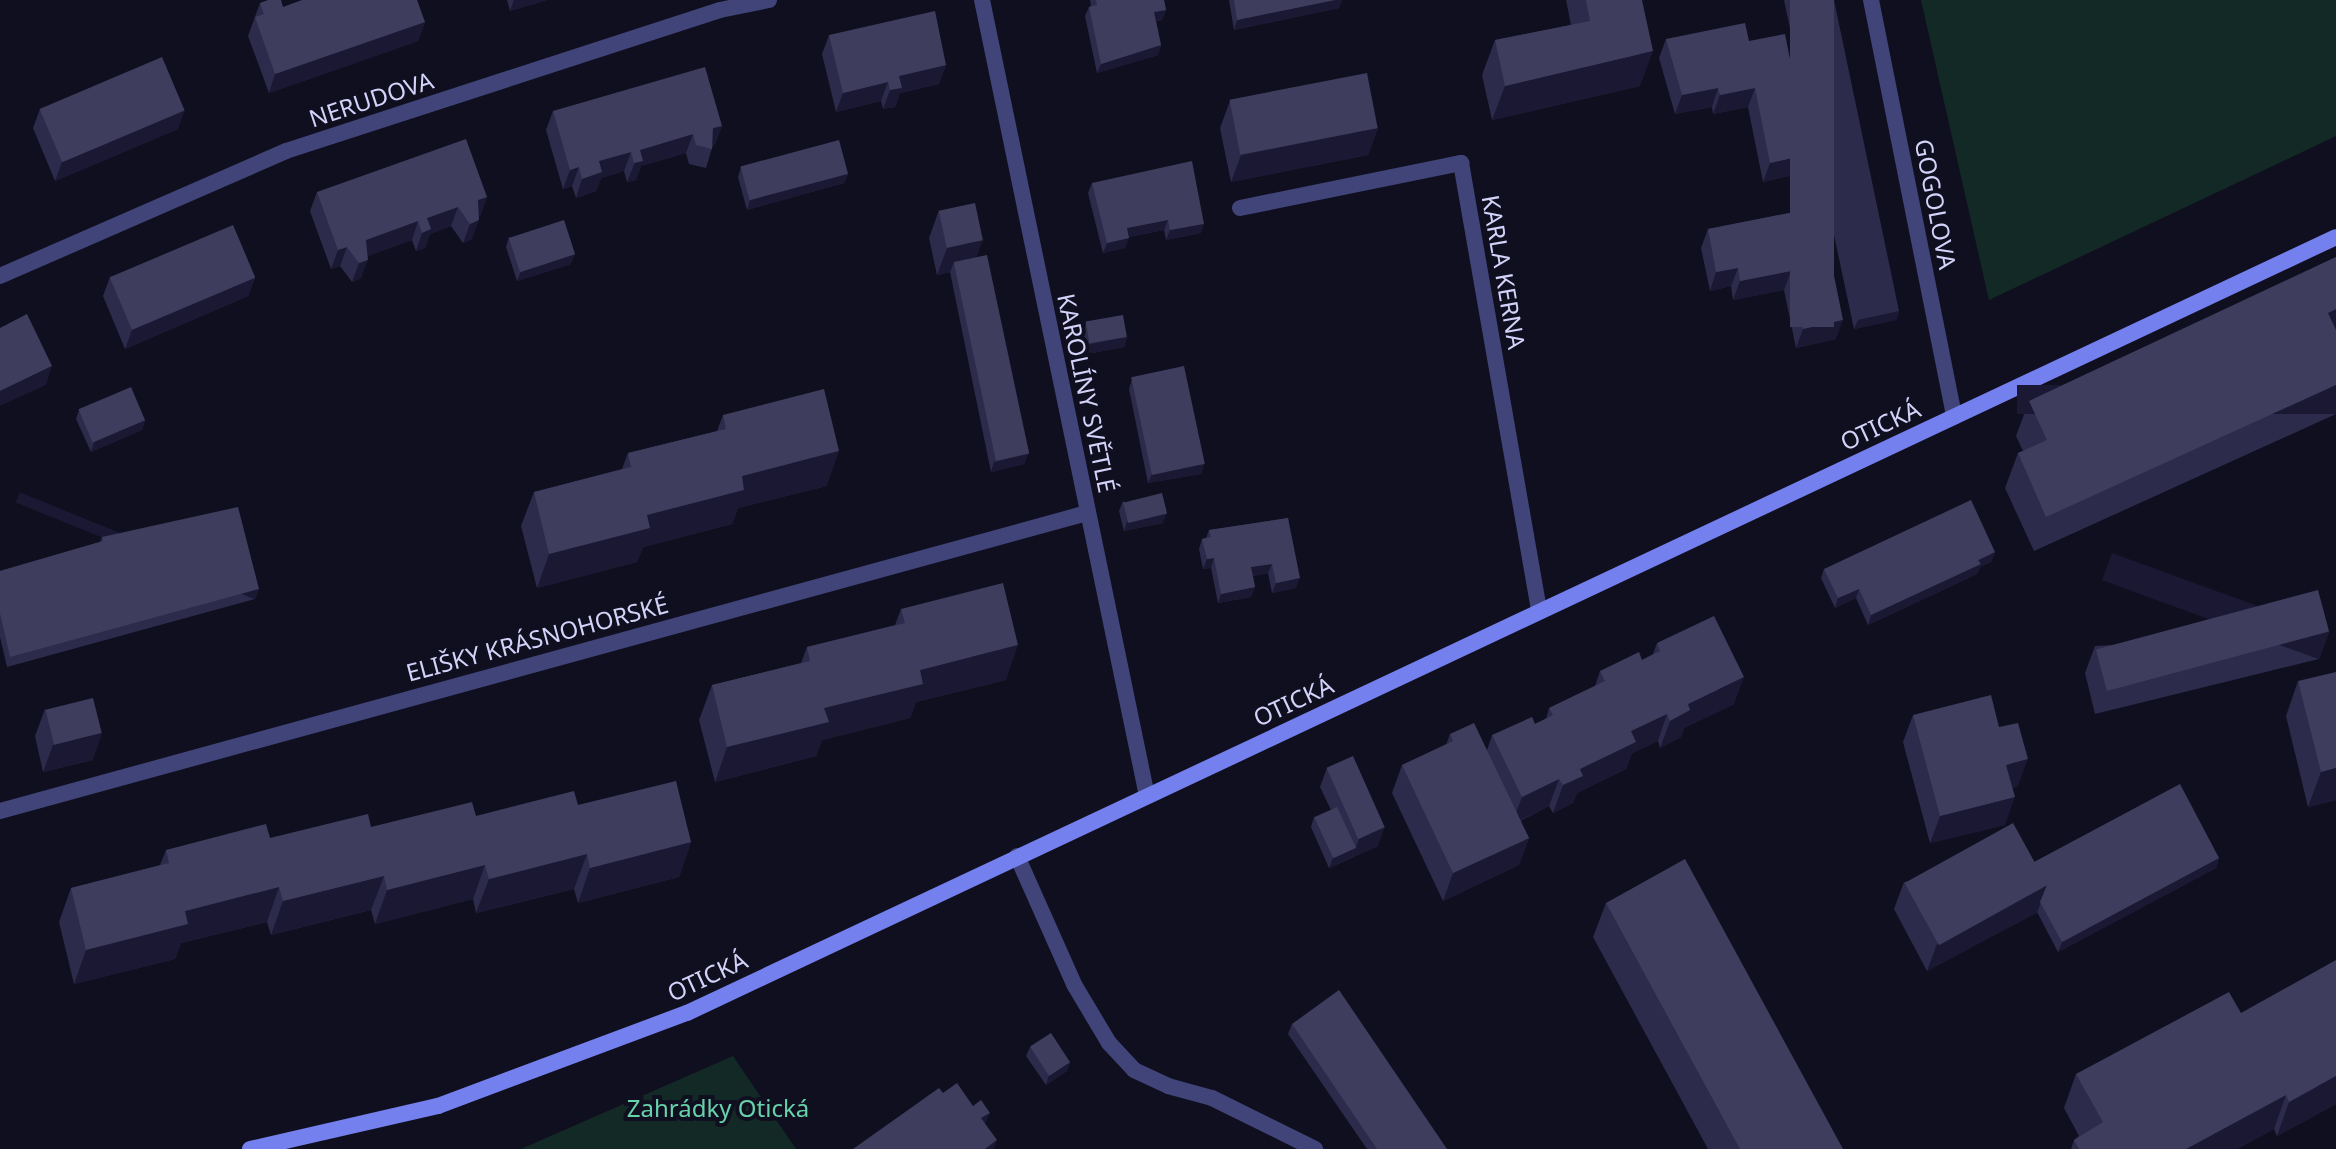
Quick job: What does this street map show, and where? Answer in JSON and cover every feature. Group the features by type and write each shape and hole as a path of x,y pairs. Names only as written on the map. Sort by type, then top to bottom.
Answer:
{"street":[{"name":"NERUDOVA","path":"0,276 286,151 720,10 769,0"},
{"name":"KAROLÍNY SVĚTLÉ","path":"982,0 1147,796"},
{"name":"GOGOLOVA","path":"1871,0 1954,417"},
{"name":"KARLA KERNA","path":"1240,208 1461,163 1539,611"},
{"name":"OTICKÁ","path":"250,1149 378,1123 544,1070 687,1013 2336,237"},
{"name":"ELIŠKY KRÁSNOHORSKÉ","path":"0,811 1087,513"},
{"path":"1017,856 1075,986 1109,1043 1134,1070 1168,1086 1212,1098 1315,1149"}],"green space":[{"path":"1921,0 2336,0 2336,136 1989,300"},
{"name":"Zahrádky Otická","path":"733,1056 796,1149 521,1149"}],"building":[{"path":"281,0 283,7 302,0 417,0 425,22 275,74 255,17 264,14 260,3"},
{"path":"1096,0 1164,0 1166,10 1154,12 1161,45 1101,64 1089,7 1097,5"},
{"path":"1234,0 1335,0 1237,20"},
{"path":"1586,0 1642,0 1653,51 1505,86 1495,40 1590,21"},
{"path":"1790,0 1834,0 1834,327 1790,327"},
{"path":"935,11 946,65 899,76 902,88 890,90 888,82 843,93 829,35"},
{"path":"1745,23 1749,41 1785,34 1809,154 1770,163 1755,88 1720,95 1718,88 1682,95 1666,39"},
{"path":"162,57 185,110 62,162 40,109"},
{"path":"705,67 722,126 713,128 712,149 696,145 693,134 640,150 643,161 634,163 631,152 599,161 602,172 582,179 579,167 570,170 553,111"},
{"path":"1367,73 1378,128 1240,155 1230,100"},
{"path":"466,139 487,197 478,200 479,220 470,224 458,207 427,218 431,229 422,233 418,221 366,240 368,260 359,263 347,247 338,250 317,192"},
{"path":"839,140 848,174 750,200 740,166"},
{"path":"1192,161 1204,224 1170,230 1168,220 1127,228 1129,238 1107,243 1092,183"},
{"path":"975,203 983,240 947,248 939,211"},
{"path":"1820,207 1843,320 1803,329 1791,271 1740,281 1738,268 1716,272 1708,229"},
{"path":"564,220 575,254 520,272 509,238"},
{"path":"233,225 255,277 132,330 110,277"},
{"path":"987,255 1029,454 996,461 954,262"},
{"path":"2336,257 2336,309 2328,313 2336,330 2336,385 2046,517 2018,453 2047,440 2029,401"},
{"path":"27,314 52,366 0,391 0,328"},
{"path":"1123,315 1127,337 1089,343 1086,322"},
{"path":"1184,366 1205,464 1152,475 1131,377"},
{"path":"131,387 145,420 93,442 79,409"},
{"path":"824,389 839,451 742,476 744,490 647,515 650,528 549,554 534,492 631,467 628,453 726,429 723,415"},
{"path":"1162,493 1167,513 1128,523 1123,503"},
{"path":"1971,500 1995,552 1978,560 1981,564 1871,615 1859,589 1838,598 1824,569"},
{"path":"238,507 259,589 10,657 0,613 0,571 103,541 102,537"},
{"path":"1288,518 1300,578 1276,583 1272,564 1251,567 1255,587 1221,594 1214,558 1207,559 1202,539 1211,537 1209,530"},
{"path":"1003,583 1018,645 920,670 923,684 824,708 829,722 727,747 712,685 810,661 807,647 905,623 901,609"},
{"path":"2318,590 2329,632 2107,691 2096,650"},
{"path":"1714,616 1744,677 1688,704 1690,710 1670,721 1667,714 1631,731 1636,742 1580,769 1583,776 1563,785 1559,779 1522,797 1492,735 1532,717 1535,724 1553,715 1549,708 1605,681 1600,671 1639,652 1642,660 1660,651 1657,643"},
{"path":"2336,672 2336,768 2321,772 2298,681"},
{"path":"1991,695 1999,727 2018,723 2028,759 2006,765 2015,797 1940,816 1913,715"},
{"path":"93,698 102,733 54,745 45,710"},
{"path":"1474,723 1529,838 1453,873 1402,765 1453,741 1450,734"},
{"path":"1353,756 1385,827 1358,839 1327,768"},
{"path":"676,781 691,842 590,868 587,854 489,879 485,865 387,890 384,876 283,901 279,887 185,911 188,924 86,950 71,888 169,863 166,850 266,824 270,838 368,814 371,827 472,802 476,816 574,791 578,805"},
{"path":"2180,784 2219,858 2062,942 2040,902 2047,885 2034,862"},
{"path":"1337,807 1356,848 1333,858 1314,818"},
{"path":"2013,823 2047,885 1939,945 1905,883"},
{"path":"1685,859 1843,1149 1740,1149 1606,903"},
{"path":"2336,960 2336,1076 2289,1102 2286,1095 2186,1149 2079,1149 2074,1140 2103,1122 2076,1074 2229,992 2241,1013"},
{"path":"1339,990 1447,1149 1377,1149 1292,1024"},
{"path":"1051,1033 1070,1062 1049,1076 1030,1047"},
{"path":"957,1083 973,1106 981,1100 990,1113 981,1118 997,1140 985,1149 853,1149 939,1088 943,1093"}]}
